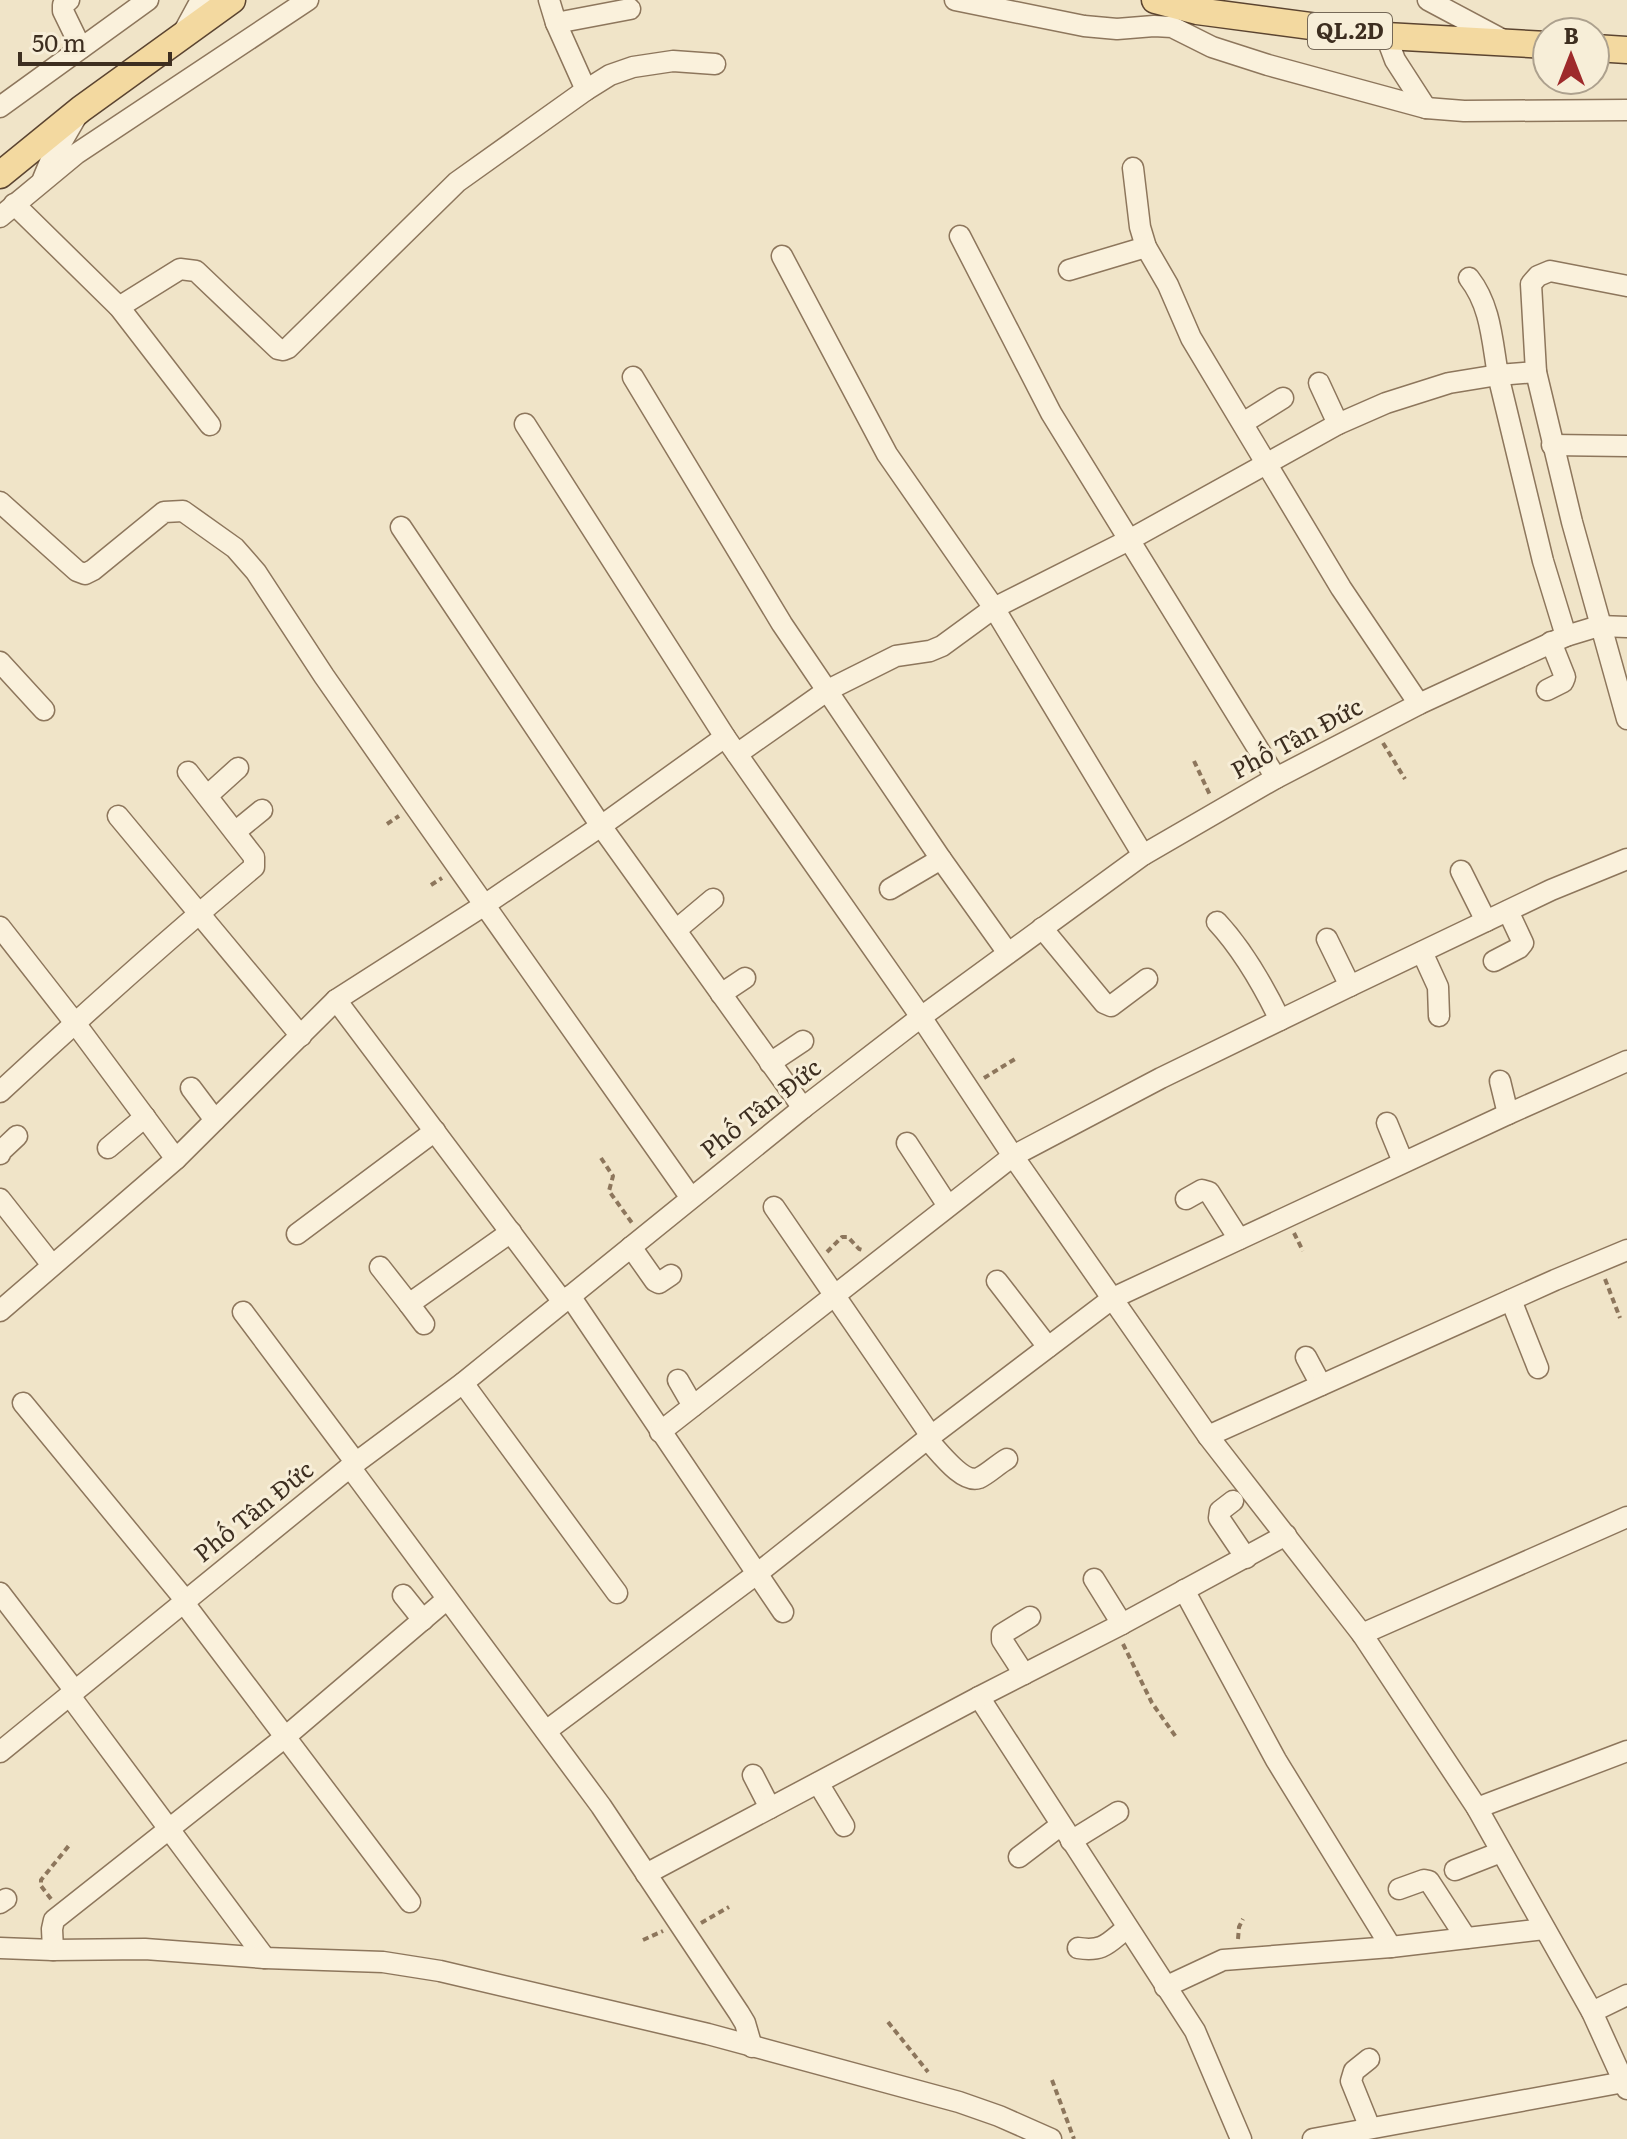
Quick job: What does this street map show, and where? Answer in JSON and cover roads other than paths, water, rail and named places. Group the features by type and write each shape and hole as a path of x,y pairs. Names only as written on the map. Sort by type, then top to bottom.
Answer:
{"main road":[{"path":"0,175 81,109 232,0"},
{"name":"QL.2D","path":"1167,11 1197,11 1386,36 1531,44"}],"street":[{"path":"69,0 63,5 64,16 81,48"},
{"path":"0,107 148,0"},
{"path":"182,35 201,0"},
{"path":"210,425 119,307 7,210 76,154 308,0"},
{"path":"549,0 586,90"},
{"path":"955,0 1084,26 1117,29 1154,26 1167,11 1212,47 1426,108 1464,111 1627,110"},
{"path":"1428,0 1511,43"},
{"path":"556,23 630,9"},
{"path":"1386,36 1395,60 1426,108"},
{"path":"119,307 180,269 189,269 196,271 278,349 288,348 457,182 586,90 610,75 633,67 673,61 715,64"},
{"path":"42,182 81,109"},
{"path":"1133,168 1140,227 1146,247 1168,285 1191,338 1341,588 1419,704"},
{"path":"960,236 1051,413 1276,778"},
{"path":"1069,270 1146,247"},
{"path":"782,256 887,454 994,608 1143,855"},
{"path":"1627,286 1550,271 1538,276 1531,284 1536,372 1552,445 1599,626 1627,719"},
{"path":"1469,278 1488,311 1498,375 1543,561 1558,639 1565,677 1563,682 1547,690"},
{"path":"0,1311 176,1159 336,1000 601,826 731,745 896,656 930,651 994,608 1129,540 1338,424 1386,403 1449,383 1536,372"},
{"path":"633,377 782,624 1008,953"},
{"path":"1319,383 1338,424"},
{"path":"1243,423 1283,398"},
{"path":"525,424 731,745 921,1017 1013,1156 1208,1436 1362,1634 1477,1808 1592,2012 1625,2085 1313,2139"},
{"path":"1552,445 1627,446"},
{"path":"0,502 77,571 85,574 164,512 171,510 183,511 235,548 271,593 324,676 483,906 691,1198"},
{"path":"401,527 601,826 803,1108"},
{"name":"Phố Tân Đức","path":"0,1752 353,1465 463,1383 803,1108 921,1017 1143,855 1276,778 1419,704 1558,639 1599,626 1627,627"},
{"path":"0,662 44,710"},
{"path":"207,796 238,768"},
{"path":"0,1092 254,867 254,857 188,772"},
{"path":"235,832 262,810"},
{"path":"118,816 301,1036"},
{"path":"890,889 941,859"},
{"path":"660,1432 1013,1156 1161,1078 1551,890 1626,864"},
{"path":"1461,871 1486,921"},
{"path":"676,930 713,899"},
{"path":"1494,961 1523,943 1508,911"},
{"path":"1217,922 1285,1018"},
{"path":"0,927 176,1159"},
{"path":"1042,928 1104,1003 1111,1006 1147,979"},
{"path":"1327,939 1350,986"},
{"path":"1422,952 1438,987 1439,1016"},
{"path":"1260,965 1285,1018"},
{"path":"721,994 745,978"},
{"path":"336,1000 511,1232 567,1299 783,1612"},
{"path":"770,1063 803,1041"},
{"path":"546,1731 758,1573 929,1437 1113,1298 1627,1061"},
{"path":"1500,1081 1508,1114"},
{"path":"191,1088 215,1120"},
{"path":"108,1148 145,1117"},
{"path":"1387,1123 1403,1162"},
{"path":"297,1234 435,1131"},
{"path":"0,1154 17,1136"},
{"path":"907,1143 948,1206"},
{"path":"1186,1199 1202,1190 1209,1192 1239,1239"},
{"path":"0,1199 52,1265"},
{"path":"774,1207 929,1437 959,1473 977,1479 1007,1459"},
{"path":"409,1304 511,1232"},
{"path":"636,1242 655,1281 659,1283 671,1275"},
{"path":"1208,1436 1627,1250"},
{"path":"380,1267 424,1324"},
{"path":"997,1281 1048,1347"},
{"path":"1511,1300 1538,1368"},
{"path":"243,1312 446,1600 601,1806 745,2023 752,2047"},
{"path":"1306,1357 1321,1385"},
{"path":"678,1380 693,1406"},
{"path":"463,1383 617,1593"},
{"path":"23,1403 185,1602 410,1902"},
{"path":"1233,1501 1220,1511 1219,1518 1246,1558"},
{"path":"1362,1634 1627,1517"},
{"path":"646,1874 1286,1535"},
{"path":"1094,1579 1118,1626"},
{"path":"1184,1590 1276,1760 1391,1947"},
{"path":"403,1595 423,1620"},
{"path":"53,1950 54,1920 284,1738 446,1600"},
{"path":"3,1605 73,1694 265,1958"},
{"path":"1024,1674 1002,1640 1002,1634 1030,1617"},
{"path":"979,1697 1195,2031 1241,2139"},
{"path":"1477,1808 1627,1751"},
{"path":"753,1775 770,1808"},
{"path":"818,1783 844,1826"},
{"path":"1019,1857 1066,1833 1118,1812"},
{"path":"1455,1870 1501,1852"},
{"path":"1399,1889 1429,1881 1466,1938"},
{"path":"1078,1948 1093,1951 1127,1928"},
{"path":"1165,1987 1223,1960 1391,1947 1544,1929"},
{"path":"1,1946 53,1950 145,1949 265,1958 383,1962 440,1971 708,2034 921,2091 999,2116 1051,2139"},
{"path":"1592,2012 1627,1995"},
{"path":"1369,2059 1354,2071 1351,2081 1370,2128"}]}
